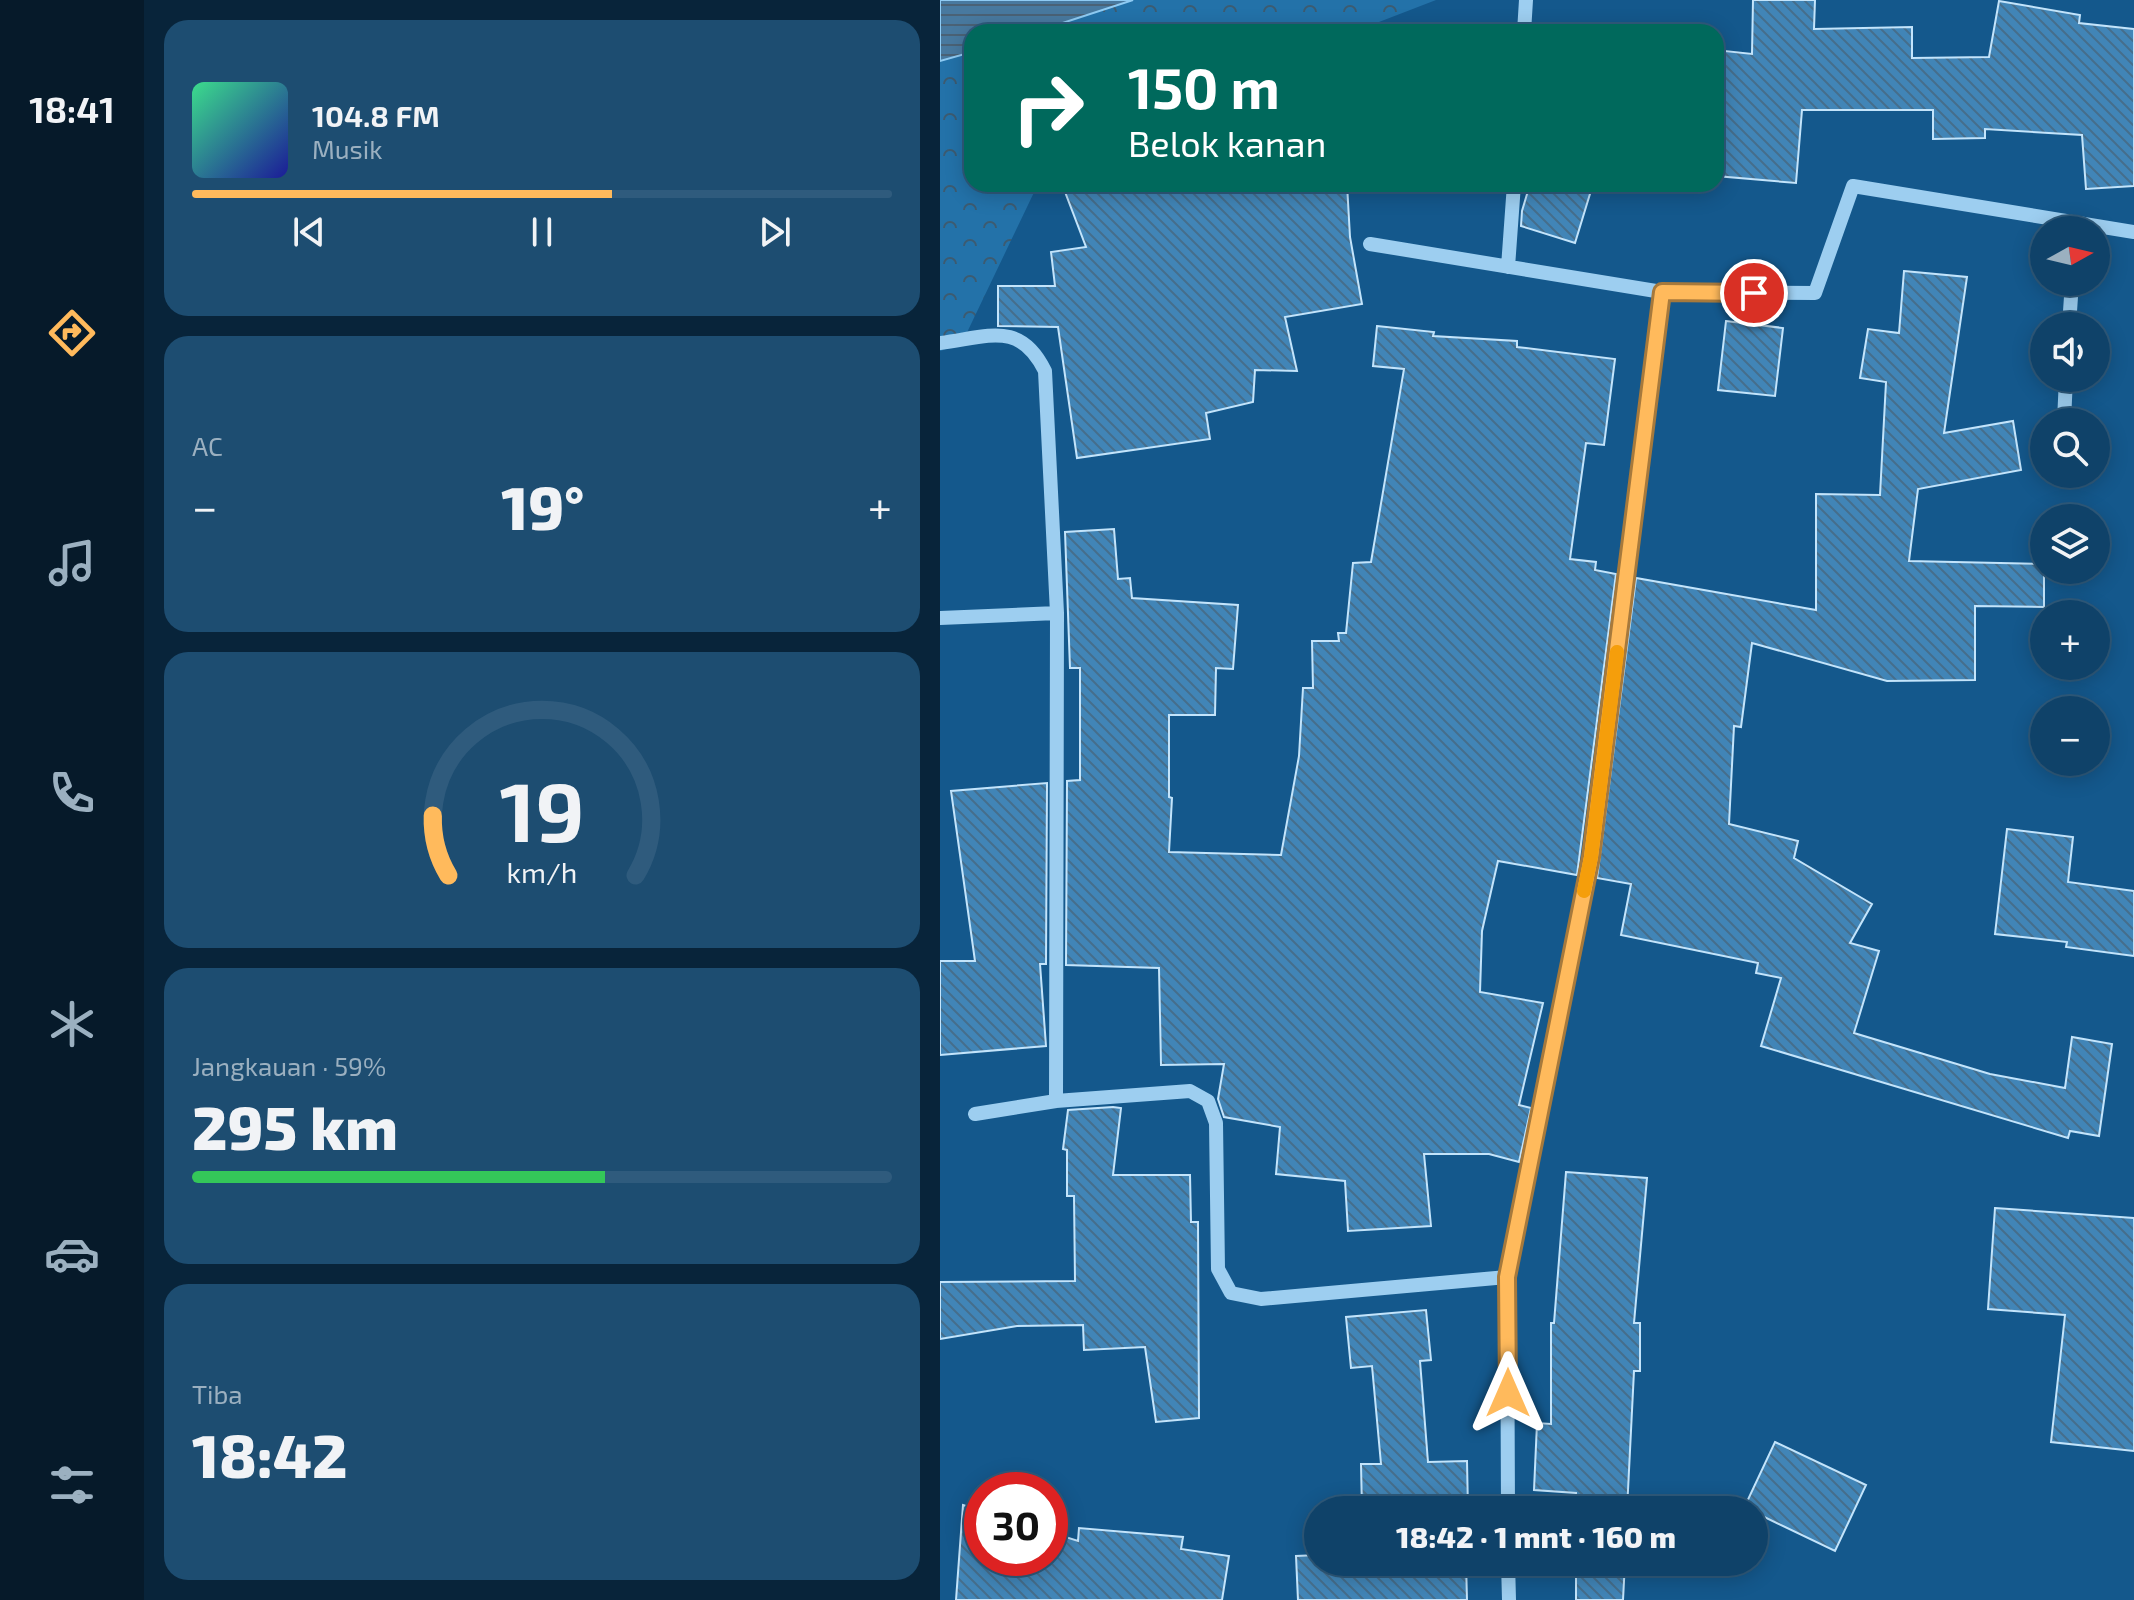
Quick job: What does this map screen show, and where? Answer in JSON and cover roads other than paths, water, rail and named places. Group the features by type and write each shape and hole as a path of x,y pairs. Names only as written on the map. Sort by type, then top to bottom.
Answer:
{"street":[{"path":"1524,24 1526,0"},
{"path":"1370,244 1662,292 1815,293 1853,186 2030,218"},
{"path":"1508,267 1513,192"},
{"path":"2110,230 2134,232"},
{"path":"1508,1496 1507,1277 1591,857 1662,292"},
{"path":"940,343 1000,336 1020,338 1035,351 1045,371 1057,613 1056,1101"},
{"path":"940,618 1057,613"},
{"path":"975,1114 1056,1101 1190,1091 1208,1101 1216,1123 1218,1269 1231,1293 1261,1299 1507,1277"},
{"path":"1508,1576 1509,1600"}]}
